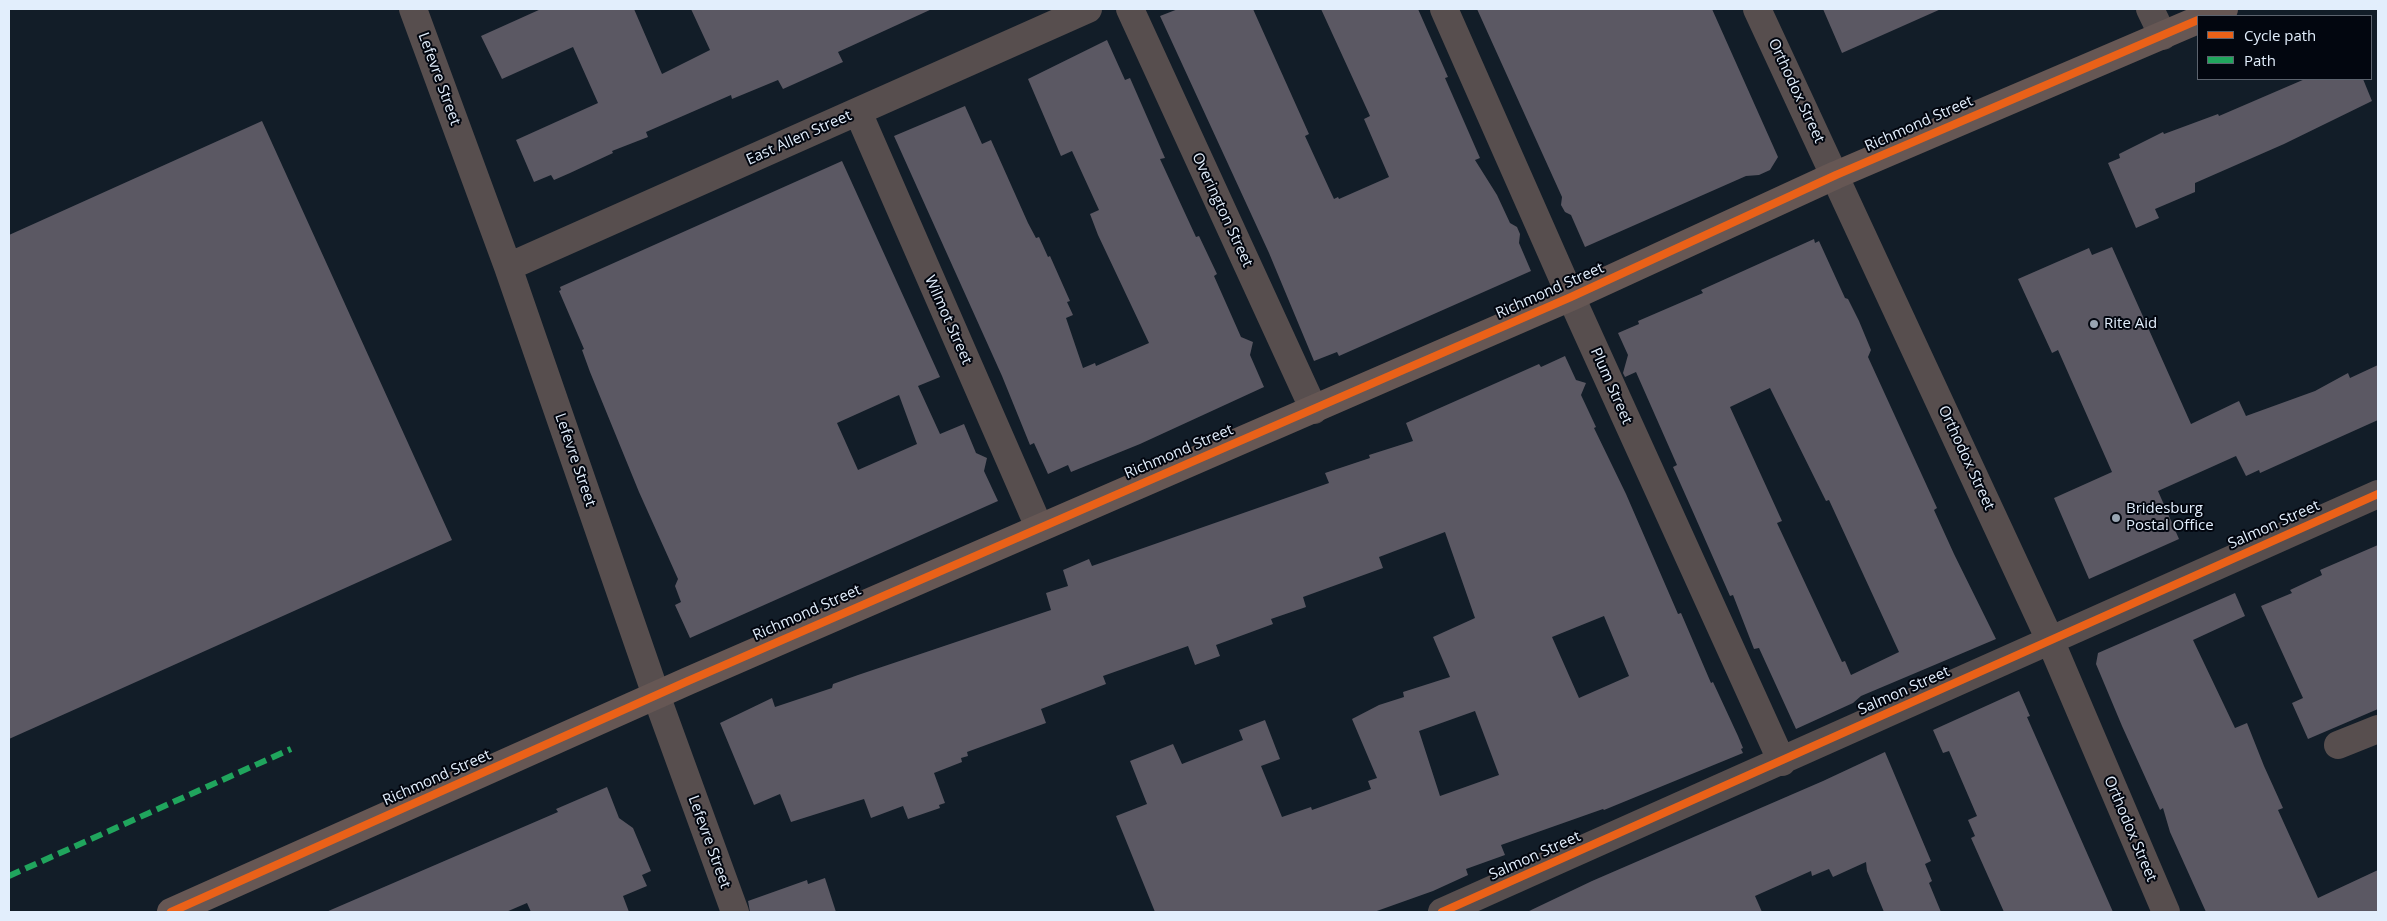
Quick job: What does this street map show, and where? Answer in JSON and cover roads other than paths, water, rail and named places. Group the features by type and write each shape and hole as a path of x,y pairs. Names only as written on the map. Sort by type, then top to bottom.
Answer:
{"main road":[{"path":"2209,15 2224,9"},
{"name":"Richmond Street","path":"172,912 656,695 1571,297 1836,175 2197,20"}],"street":[{"name":"Lefevre Street","path":"413,9 508,267 656,695 735,912"},
{"name":"East Allen Street","path":"508,267 1088,9"},
{"name":"Overington Street","path":"1130,9 1314,410"},
{"name":"Plum Street","path":"1444,9 1571,297 1782,762"},
{"name":"Orthodox Street","path":"1757,9 1836,175 2050,640 2166,912"},
{"path":"2150,9 2163,36"},
{"name":"Wilmot Street","path":"858,112 1039,527"},
{"name":"Salmon Street","path":"1442,912 1782,762 2378,494"},
{"path":"2338,745 2378,729"}],"place":[{"name":"Rite Aid","path":"2094,324"},
{"name":"Bridesburg Postal Office","path":"2116,518"}]}
